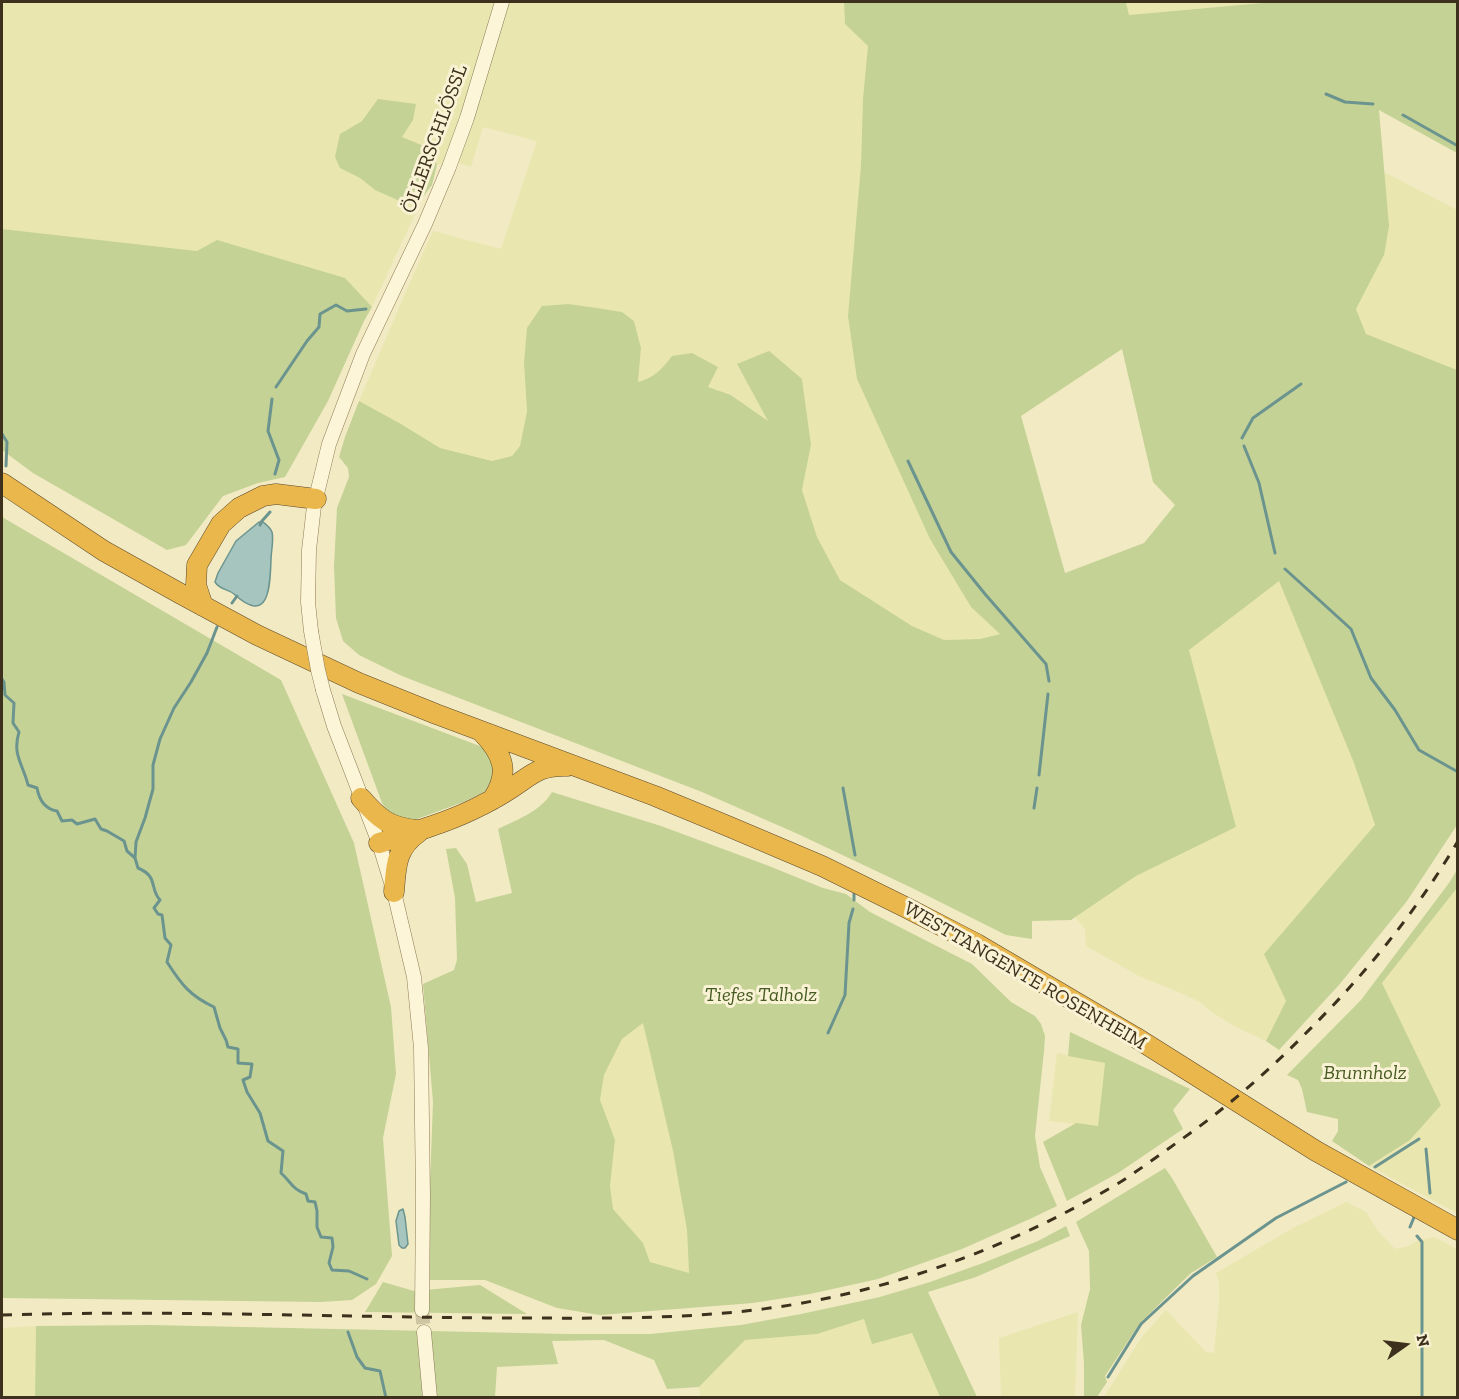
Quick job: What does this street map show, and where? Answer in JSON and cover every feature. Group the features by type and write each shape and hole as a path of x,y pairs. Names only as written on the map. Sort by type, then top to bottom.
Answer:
{"highway":[{"path":"2,483 104,551 257,635 359,683 482,732 497,749 503,770 503,781 492,800"},
{"path":"157,581 173,580 197,565 221,524 239,508 263,496 276,494 316,499"},
{"path":"197,565 196,585 203,606"},
{"name":"WESTTANGENTE ROSENHEIM","path":"482,732 655,796 822,866 977,944 1135,1037 1316,1151 1458,1230"},
{"path":"379,843 421,830 474,809 544,768 556,765 571,766"},
{"path":"361,798 387,823 397,827 421,830"},
{"path":"394,892 398,858 403,846 421,830"}],"street":[{"name":"ÖLLERSCHLÖSSL","path":"422,1310 421,1048 414,977 394,892 379,843 334,726 318,670 308,602 309,550 316,499 329,444 363,354 425,224 449,167 467,118 502,2"},
{"path":"424,1332 430,1398"}],"shaded area":[{"path":"2,2 844,2 845,24 868,46 853,268 857,379 930,539 971,607 1000,634 980,639 944,640 912,626 840,580 817,537 802,490 811,445 802,379 737,365 769,422 732,395 707,387 672,356 659,373 638,383 641,348 634,321 622,312 568,304 542,306 524,363 527,411 520,446 512,456 493,461 440,448 359,401 433,231 501,249 537,141 483,127 471,167 459,163 437,165 431,149 402,137 413,120 362,121 340,134 340,168 360,178 375,190 404,203 423,197 372,307 344,278 197,251 2,229"},
{"path":"1126,2 1263,2 1129,15"},
{"path":"1384,172 1457,210 1457,370 1366,334 1356,309 1384,255"},
{"path":"1279,580 1354,763 1375,826 1264,954 1286,1001 1266,1041 1234,1026 1200,1002 1139,976 1086,946 1085,929 1075,917 1136,876 1236,827 1189,650"},
{"path":"1457,888 1457,1213 1369,1166 1410,1140 1441,1105 1382,983"},
{"path":"643,1022 673,1151 687,1230 689,1273 650,1262 643,1243 613,1209 610,1186 615,1140 600,1100 604,1075 622,1039"},
{"path":"1057,1053 1105,1063 1098,1126 1049,1121"},
{"path":"1346,1202 1366,1212 1378,1231 1395,1249 1434,1237 1457,1249 1457,1397 1104,1397 1141,1338 1166,1310 1206,1352 1214,1353 1219,1304 1219,1283 1216,1273 1293,1228"},
{"path":"1078,1312 1075,1397 1001,1397 999,1338"},
{"path":"864,1319 912,1333 940,1397 701,1398 699,1387 745,1340 817,1334"},
{"path":"36,1326 35,1397 2,1398 2,1328"}],"green space":[{"path":"844,2 1126,2 1129,15 1263,2 1457,2 1457,153 1379,110 1389,226 1384,255 1356,309 1366,334 1457,370 1457,825 1407,901 1339,985 1279,1050 1266,1041 1286,1001 1264,954 1375,825 1354,763 1279,581 1189,650 1236,827 1136,876 1071,920 1032,921 1032,939 1006,935 798,834 702,792 402,676 359,655 343,641 336,618 334,566 337,508 349,477 348,468 339,457 359,401 440,448 492,461 512,456 520,446 527,411 524,363 527,328 542,306 568,304 622,312 634,321 641,348 638,382 657,372 672,356 692,353 718,367 708,387 731,395 768,421 737,364 769,351 802,379 811,445 802,490 817,537 840,580 912,626 944,640 980,639 1000,634 971,607 930,539 857,379 848,316 861,165 863,98 868,46 845,24","holes":["1122,349 1153,482 1175,505 1144,543 1065,573 1021,416"]},
{"path":"378,99 416,104 413,120 402,137 431,149 437,165 432,185 423,197 404,203 375,190 360,178 340,168 335,157 340,134 362,121"},
{"path":"2,229 197,251 217,240 345,278 372,307 328,401 285,477 258,483 223,496 186,545 167,550 33,473 2,450"},
{"path":"2,517 281,680 354,843 391,1007 396,1074 383,1138 392,1256 376,1284 352,1300 321,1302 2,1298"},
{"path":"342,694 485,748 495,761 492,788 466,801 409,822 390,814 382,803"},
{"name":"Tiefes Talholz","path":"552,792 661,826 823,888 846,894 870,912 972,964 1011,1002 1035,1016 1041,1024 1045,1036 1035,1136 1040,1167 1057,1206 962,1249 878,1279 810,1294 753,1303 600,1315 557,1308 485,1280 430,1280 429,1210 433,1102 423,984 454,970 457,960 455,898 446,849 456,848 467,864 476,902 512,893 498,829 528,814","holes":["643,1023 673,1151 687,1230 689,1273 650,1262 643,1243 613,1209 610,1186 615,1140 600,1100 604,1075 622,1039"]},
{"name":"Brunnholz","path":"1457,870 1457,888 1382,983 1441,1105 1410,1140 1369,1166 1332,1141 1338,1131 1338,1119 1307,1112 1298,1080 1287,1075 1361,1000"},
{"path":"1070,1032 1190,1089 1173,1110 1183,1129 1118,1173 1067,1201 1043,1142 1076,1123 1098,1126 1105,1063 1068,1056"},
{"path":"1165,1168 1217,1257 1191,1273 1140,1323 1105,1376 1107,1382 1097,1397 1084,1397 1081,1325 1090,1289 1089,1251 1076,1222"},
{"path":"1066,1226 1070,1236 976,1277 928,1292 977,1397 940,1397 912,1333 872,1344 864,1319 817,1334 745,1340 699,1387 667,1389 654,1360 604,1340 552,1341 558,1364 497,1367 495,1397 35,1398 36,1326 151,1325 650,1334 741,1325 880,1297 983,1263 1038,1241"},
{"path":"383,1282 414,1291 480,1285 527,1314 365,1312"}],"water":[{"path":"259,522 263,522 270,529 273,542 268,591 261,604 254,606 232,592 219,587 215,582 236,541"},
{"path":"403,1209 408,1244 405,1248 399,1245 396,1221 399,1211"}],"waterway":[{"path":"1326,94 1345,102 1373,104"},
{"path":"1403,115 1458,146"},
{"path":"276,387 319,327 320,314 336,305 347,311 366,309"},
{"path":"1242,438 1253,418 1301,384"},
{"path":"272,399 268,431 279,460 275,474"},
{"path":"2,434 7,442 6,466"},
{"path":"1244,446 1259,483 1275,553"},
{"path":"908,461 951,552 1046,664 1049,681"},
{"path":"260,525 270,512"},
{"path":"1285,569 1351,629 1371,678 1395,710 1419,750 1458,772"},
{"path":"232,603 237,596"},
{"path":"135,858 136,842 153,789 153,765 160,739 174,708 207,653 217,627"},
{"path":"2,679 5,695 14,703 13,723 19,732 17,753 28,785 37,788 43,803 57,811 62,821 72,820 77,824 95,819 101,829 124,841 127,851 135,858 138,868 149,875 160,900 154,908 158,914 162,915 165,938 171,945 167,962 187,989 214,1007 228,1047 238,1049 238,1063 252,1064 250,1077 243,1080 247,1092 260,1113 268,1141 283,1151 281,1173 295,1188 306,1194 308,1201 315,1202 317,1227 321,1237 332,1238 333,1247 329,1263 332,1270 349,1271 367,1279"},
{"path":"1039,775 1048,694"},
{"path":"843,788 855,855"},
{"path":"1034,808 1037,788"},
{"path":"854,894 854,900"},
{"path":"828,1033 845,995 849,923 853,909"},
{"path":"1375,1167 1419,1139"},
{"path":"1426,1149 1430,1193"},
{"path":"1108,1377 1141,1324 1193,1276 1276,1218 1346,1182"},
{"path":"1410,1227 1415,1215"},
{"path":"1417,1236 1422,1242 1422,1398"},
{"path":"348,1332 357,1357 365,1368 380,1371 386,1398"}],"tunnel":[{"path":"422,1310 424,1332"}],"railway":[{"path":"2,1315 189,1313 580,1318 700,1315 779,1307 818,1300 937,1268 1013,1238 1087,1201 1137,1171 1233,1100 1266,1072 1353,984 1409,915 1458,841"}]}
